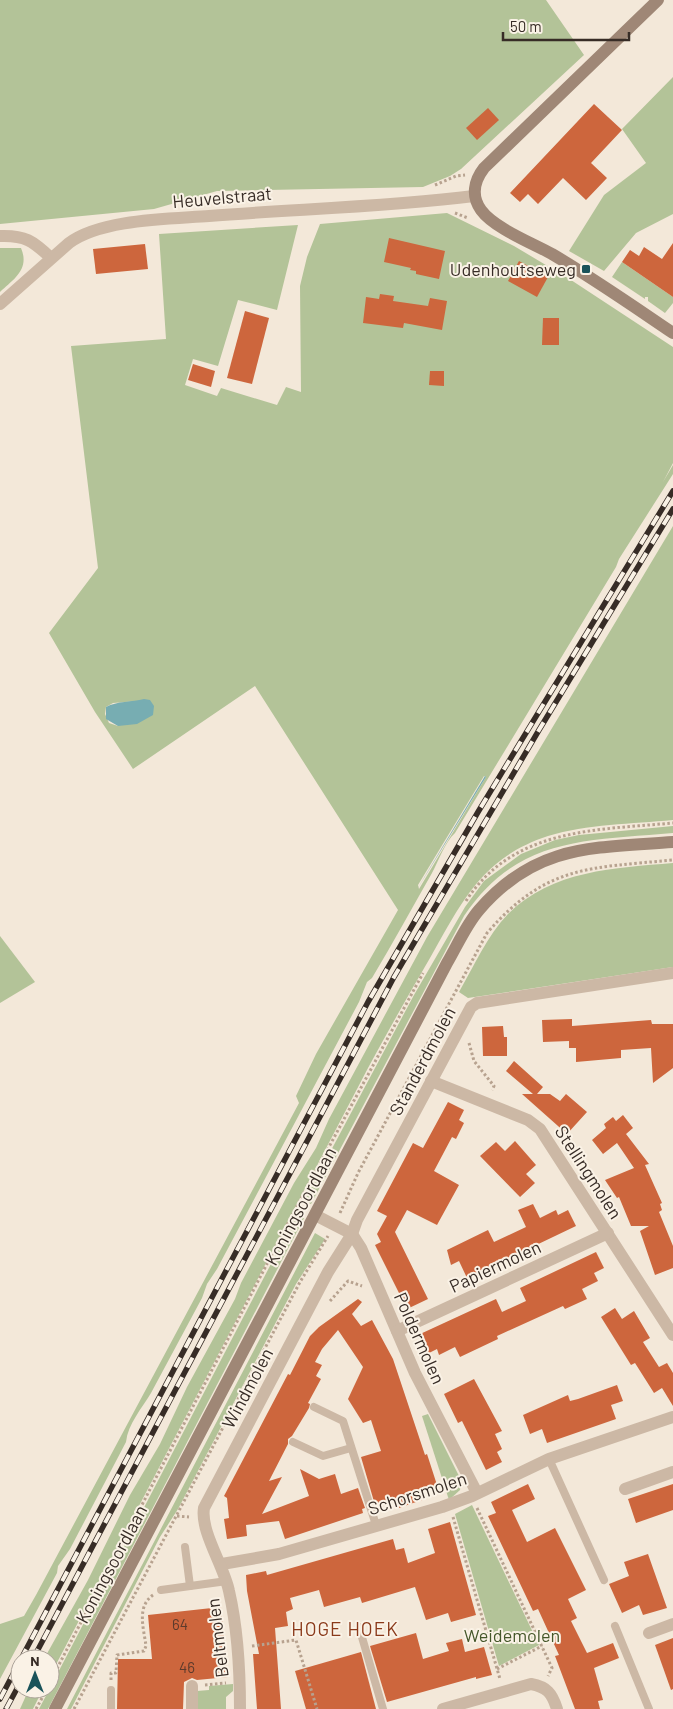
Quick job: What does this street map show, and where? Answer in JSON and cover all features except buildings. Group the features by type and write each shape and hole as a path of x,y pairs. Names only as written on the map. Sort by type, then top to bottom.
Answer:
{"street":[{"path":"658,0 484,168 478,175 474,196 481,210 491,220 552,254 673,333"},
{"name":"Heuvelstraat","path":"0,304 51,258 82,234 102,228 165,220 474,196"},
{"path":"0,236 23,236 36,244 51,258"},
{"name":"Koningsoordlaan","path":"55,1709 447,963 478,912 520,872 545,859 582,850 673,842"},
{"name":"Standerdmolen","path":"352,1234 357,1220 471,1007 477,1003 673,973"},
{"name":"Stellingmolen","path":"431,1081 483,1104 528,1120 540,1129 673,1335"},
{"path":"315,1215 352,1234"},
{"name":"Papiermolen","path":"397,1331 608,1233"},
{"name":"Poldermolen","path":"352,1234 361,1248 415,1373 474,1494"},
{"name":"Windmolen","path":"222,1564 213,1548 202,1518 204,1508 328,1272 352,1234"},
{"name":"Schorsmolen","path":"222,1564 279,1554 450,1504 549,1459 673,1417"},
{"path":"625,1489 673,1472"},
{"name":"Beltmolen","path":"222,1564 227,1581 238,1648 240,1709"},
{"path":"649,1632 673,1624"},
{"path":"443,1709 531,1684 543,1686 552,1695 557,1709"},
{"name":"Beltmolen","path":"192,1686 192,1709"}],"lane":[{"path":"314,1407 343,1421 376,1526"},
{"path":"293,1442 323,1456 351,1448"},
{"path":"549,1459 604,1580"},
{"path":"185,1547 190,1586"},
{"path":"162,1590 227,1581"},
{"path":"615,1626 649,1709"},
{"path":"359,1628 383,1709"},
{"path":"111,1690 111,1709"}],"path":[{"name":"Koningsoordlaan","path":"74,1709 300,1282 335,1225 358,1173 482,941 507,910 529,893 551,880 573,872 673,860"},
{"path":"458,1031 468,1036 474,1061 494,1086 483,1104"},
{"name":"Koningsoordlaan","path":"60,1663 280,1240"},
{"path":"326,1305 348,1281 362,1287"},
{"path":"474,1494 552,1668 543,1686"},
{"path":"450,1504 504,1691"},
{"path":"111,1690 111,1672 116,1672 117,1655 144,1651 146,1646 142,1611 144,1604 150,1597 162,1590"},
{"path":"238,1648 296,1640 317,1709"},
{"path":"497,1670 542,1646"},
{"path":"192,1686 240,1681"}],"green space":[{"path":"0,0 546,0 584,55 461,169 450,176 423,187 217,191 154,209 0,224"},
{"path":"673,77 673,214 636,233 604,271 569,251 604,195 646,163 622,129"},
{"path":"447,213 514,246 571,280 673,347 673,463 663,482 673,465 673,474 619,559 616,567 455,833 445,846 432,873 387,952 372,978 367,982 359,1002 217,1269 207,1284 202,1298 151,1393 132,1423 126,1442 70,1549 58,1566 57,1573 16,1649 10,1649 10,1660 0,1679 0,1624 24,1616 36,1595 299,1103 296,1096 316,1054 398,910 255,686 133,769 95,712 49,633 98,568 71,346 166,339 159,234 298,225 277,310 238,300 218,366 193,359 185,385 217,396 221,388 277,405 286,387 301,392 300,286 307,257 320,224","holes":["137,701 118,726 109,723 105,714 106,707 113,703","484,776 486,777 419,889 418,885"]},
{"path":"0,248 21,248 23,262 19,273 0,292"},
{"path":"622,262 673,297 673,303 665,313 648,301 648,297 645,297 645,299 612,277"},
{"path":"673,526 673,820 578,829 548,836 525,845 506,856 476,884 453,918 368,1068 60,1657 60,1649 50,1649 88,1580 130,1495 160,1444 187,1387 235,1299 241,1283 294,1183 316,1148 329,1119 427,937"},
{"path":"673,826 673,833 611,838 556,848 531,857 507,870 485,890 464,916 311,1204 304,1201 414,995 465,907 484,881 521,854 555,840 579,835"},
{"path":"673,863 673,967 468,998 459,992 481,951 500,923 525,899 544,888 585,874"},
{"path":"0,936 35,982 0,1003"},
{"path":"297,1214 304,1218 60,1686 60,1669"},
{"path":"315,1233 325,1239 296,1284 178,1509 160,1537 71,1709 67,1709"},
{"path":"428,1414 461,1480 460,1490 449,1500 422,1416"},
{"name":"Weidemolen","path":"472,1505 539,1645 499,1666 455,1514"},
{"path":"233,1684 233,1691 226,1697 226,1709 197,1709 197,1691 209,1690 209,1686"},
{"path":"24,1699 38,1699 33,1709 20,1709"},
{"path":"44,1699 53,1699 48,1709 39,1709"}],"water":[{"path":"144,699 150,700 154,706 153,715 137,724 118,726 106,719 106,707"},
{"path":"485,776 486,777 416,891"}],"railway":[{"path":"26,1649 368,1002 478,812 673,491"},
{"path":"38,1649 394,977 539,730 673,509"},
{"path":"0,1699 10,1680"},
{"path":"6,1709 11,1699"}],"place":[{"name":"Udenhoutseweg","path":"586,269"}],"district":[{"name":"HOGE HOEK","path":"345,1628"}]}
